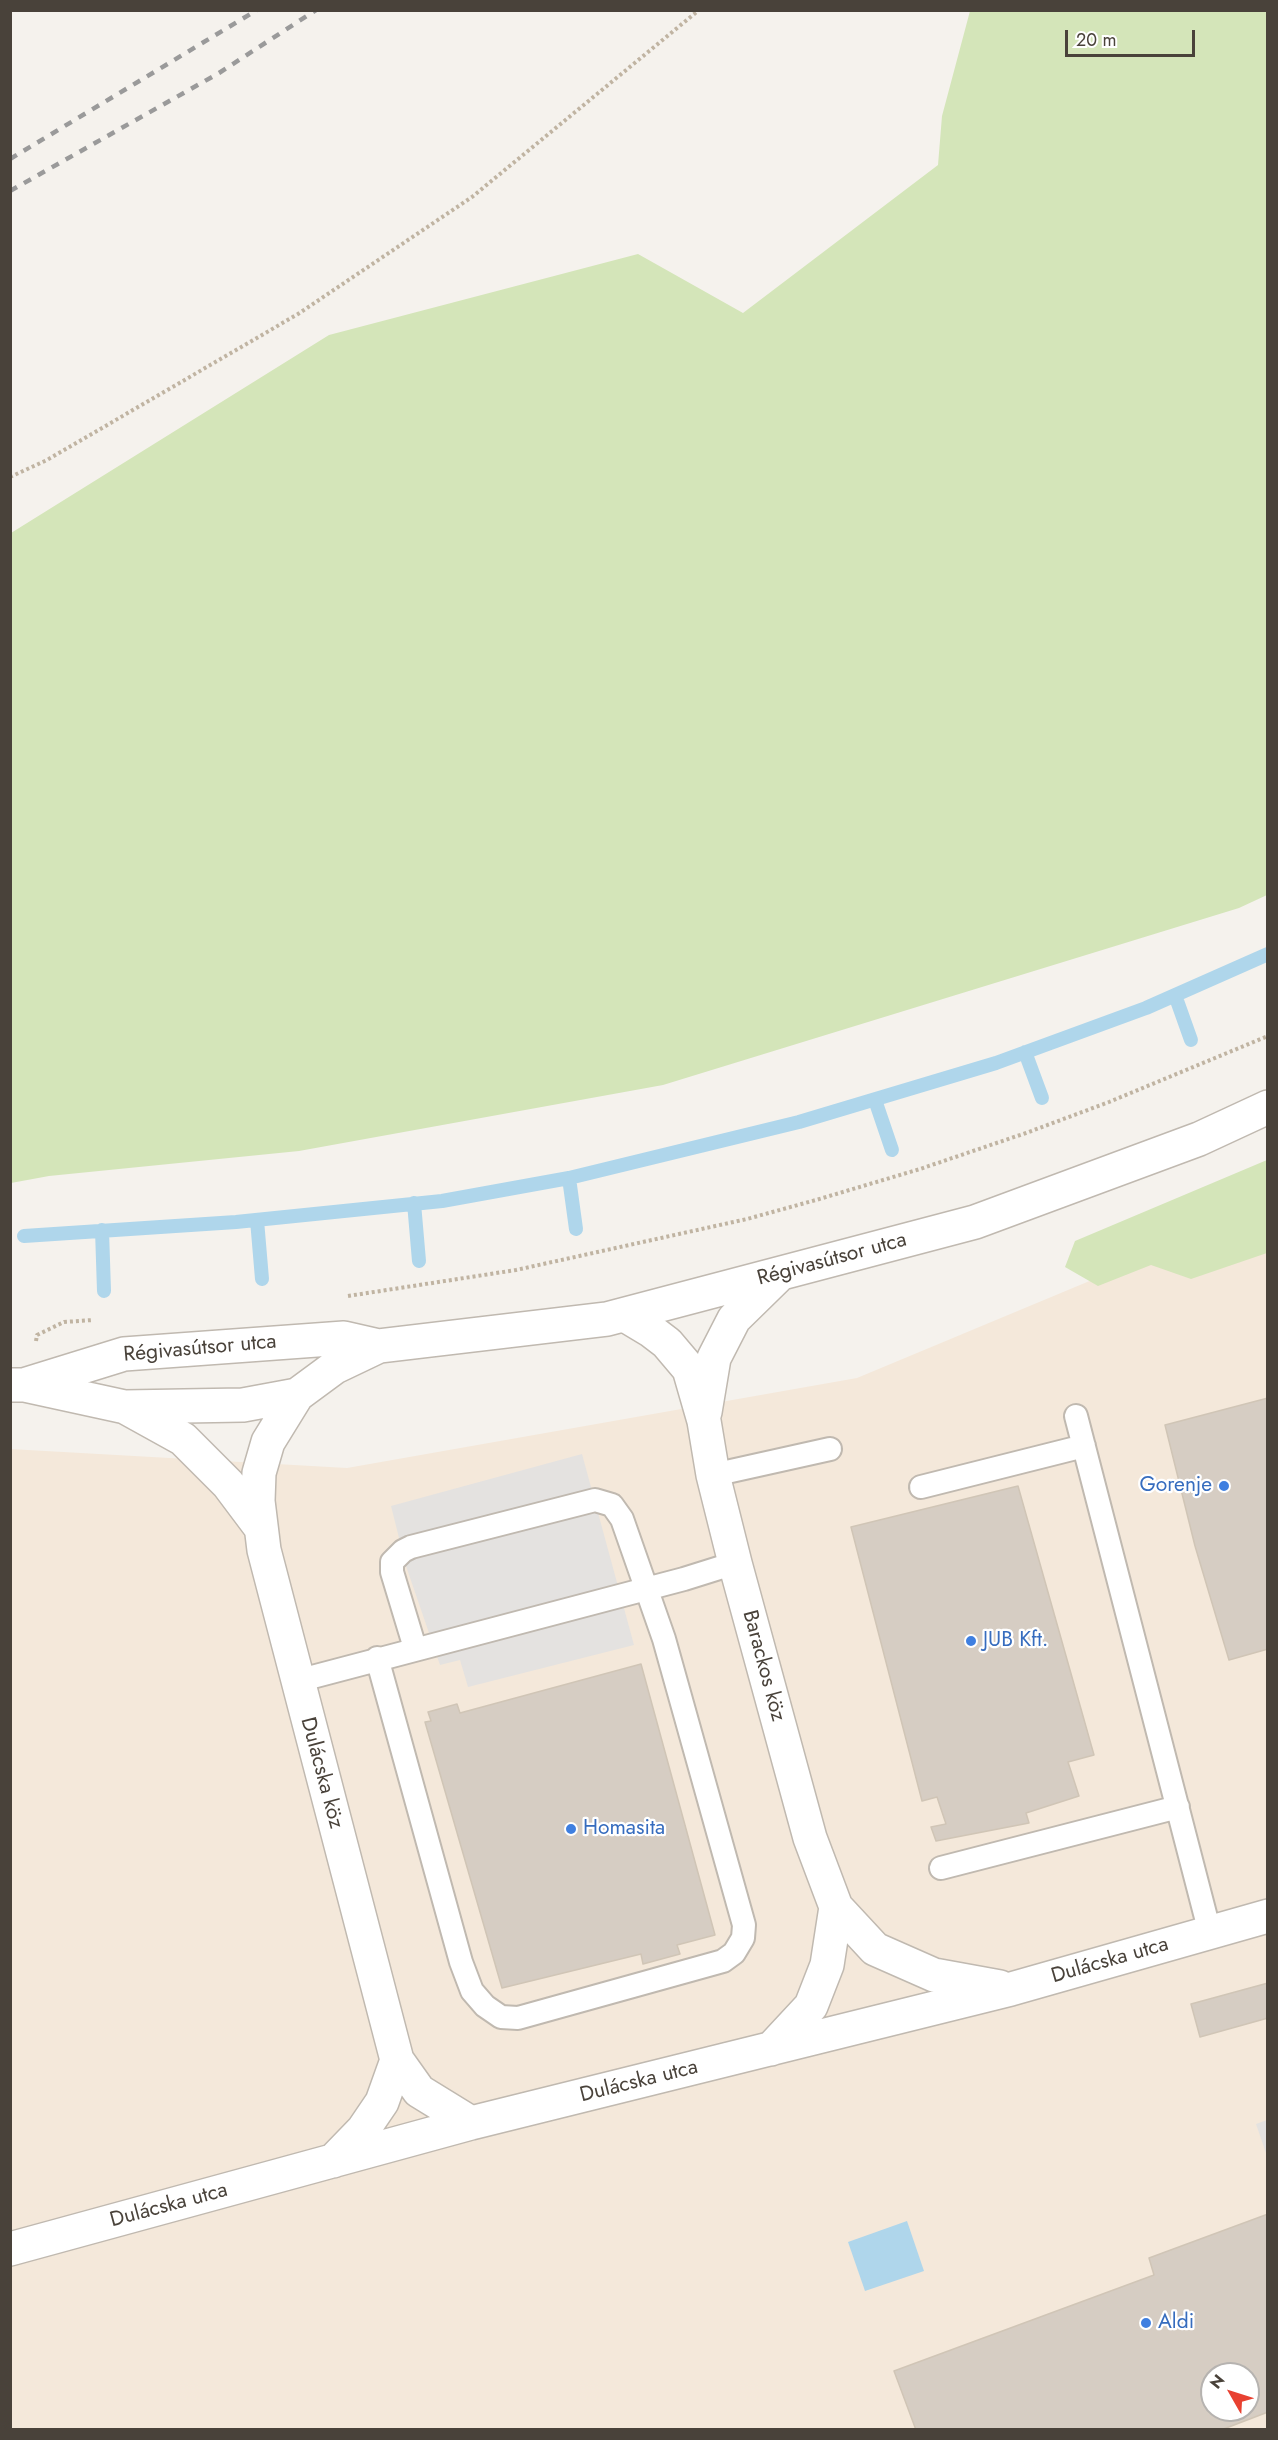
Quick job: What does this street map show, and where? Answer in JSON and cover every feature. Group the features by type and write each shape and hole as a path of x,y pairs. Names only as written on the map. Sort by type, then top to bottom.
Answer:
{"street":[{"name":"Régivasútsor utca","path":"17,1385 125,1407 243,1406 297,1395 335,1367 379,1346 607,1319 975,1222 1199,1139 1268,1107"},
{"name":"Barackos köz","path":"704,1421 714,1358 719,1348 734,1319 780,1274"},
{"name":"Barackos köz","path":"625,1315 651,1330 667,1343 689,1369 704,1421 713,1475 735,1563 810,1838 836,1907 875,1948 934,1975 1011,1989"},
{"name":"Régivasútsor utca","path":"17,1385 124,1354 344,1338 379,1346"},
{"name":"Dulácska köz","path":"297,1395 268,1442 259,1473 258,1501 264,1550 397,2060 419,2091 471,2123"},
{"path":"125,1407 183,1439 228,1484 262,1530"},
{"name":"Barackos köz","path":"771,2049 811,2006 827,1965 836,1907"},
{"name":"Dulácska utca","path":"10,2249 471,2123 1011,1989 1268,1917"},
{"path":"333,2161 363,2130 382,2102 397,2060"}],"lane":[{"path":"1076,1416 1210,1933"},
{"path":"921,1487 1084,1446"},
{"path":"713,1475 830,1449"},
{"path":"377,1658 461,1962 472,1991 485,2006 501,2017 518,2018 723,1962 734,1953 743,1938 744,1925 670,1661 622,1519 612,1505 603,1501 588,1502 411,1547 398,1554 392,1562 392,1572 415,1648"},
{"path":"297,1680 645,1589 735,1563"},
{"path":"941,1868 1178,1807"}],"path":[{"path":"10,477 47,460 298,314 463,204 699,10"},
{"path":"338,1298 516,1270 747,1219 816,1200 920,1169 1036,1129 1109,1102 1268,1036"},
{"path":"17,1385 37,1335 64,1322 99,1319"}],"shaded area":[{"path":"1267,1207 1267,2429 11,2429 10,1449 347,1468 857,1378"},
{"path":"582,1454 634,1645 468,1687 460,1660 440,1665 406,1566 391,1506"},
{"path":"1268,2120 1267,2156 1256,2124"}],"green space":[{"path":"970,11 1267,11 1267,895 1239,908 663,1085 299,1151 49,1176 11,1183 11,533 329,335 638,254 743,313 938,165 942,116"},
{"path":"1267,1160 1267,1253 1191,1279 1151,1265 1098,1286 1065,1267 1075,1241"}],"water":[{"path":"907,2221 924,2271 865,2291 848,2242"}],"building":[{"name":"Gorenje","path":"1268,1398 1268,1649 1229,1660 1195,1546 1165,1425"},
{"name":"JUB Kft.","path":"1018,1486 1094,1755 1068,1762 1079,1796 1026,1813 1029,1823 936,1841 931,1827 946,1824 937,1797 922,1801 851,1527"},
{"name":"Homasita","path":"641,1664 715,1935 677,1945 680,1954 643,1964 641,1954 502,1988 425,1722 431,1721 428,1712 457,1704 460,1713"},
{"path":"1268,1983 1268,2018 1200,2037 1191,2004"},
{"name":"Aldi","path":"1268,2214 1268,2412 1260,2415 1260,2362 1200,2362 1200,2422 1242,2422 1221,2430 916,2430 894,2371 1154,2275 1149,2258"}],"waterway":[{"path":"24,1236 236,1222 442,1201 569,1178 799,1122 996,1063 1146,1008 1268,954"},
{"path":"1175,995 1191,1040"},
{"path":"1025,1052 1042,1098"},
{"path":"875,1100 892,1150"},
{"path":"569,1178 576,1229"},
{"path":"414,1203 419,1261"},
{"path":"257,1220 262,1279"},
{"path":"102,1230 104,1291"}],"railway":[{"path":"10,159 257,10"},
{"path":"10,191 219,73 316,10"}],"place":[{"name":"Gorenje","path":"1224,1486"},
{"name":"JUB Kft.","path":"971,1641"},
{"name":"Homasita","path":"571,1829"},
{"name":"Aldi","path":"1146,2323"}]}
